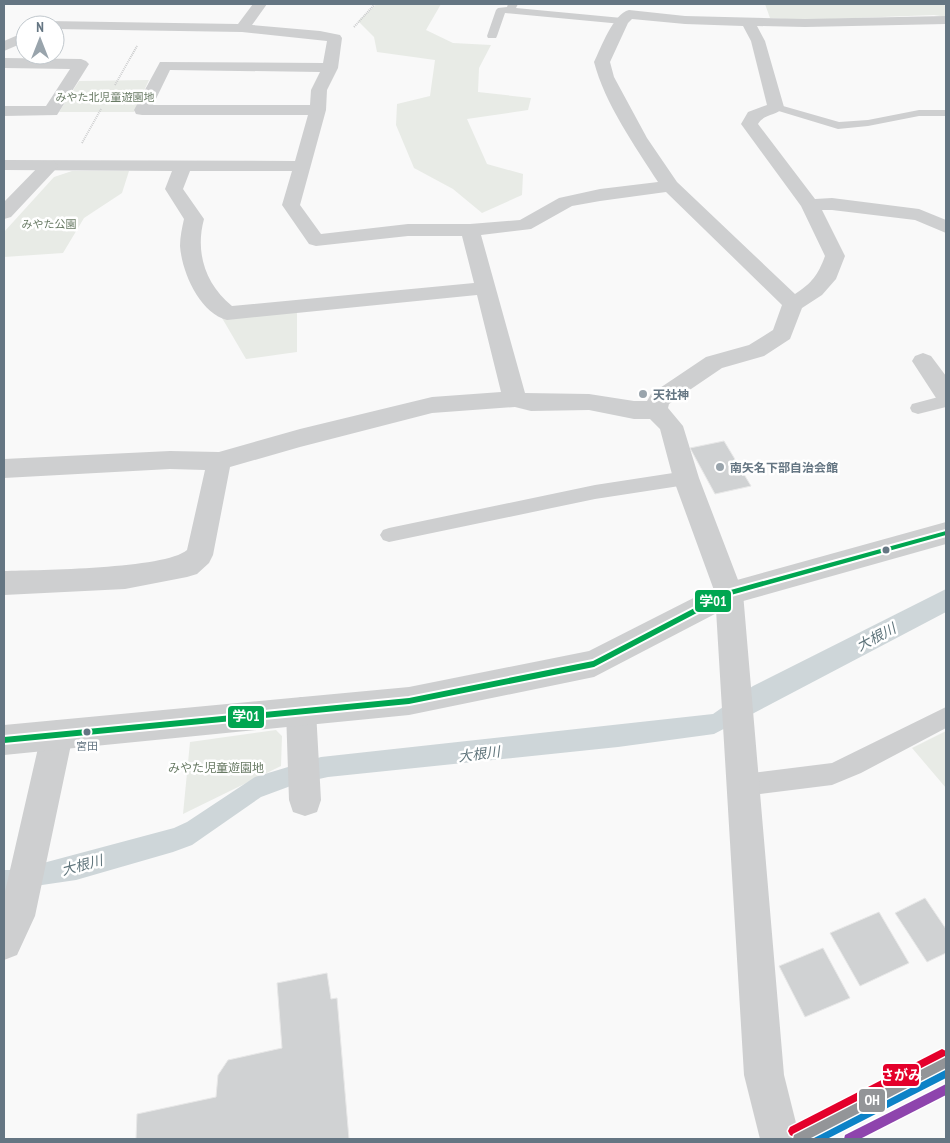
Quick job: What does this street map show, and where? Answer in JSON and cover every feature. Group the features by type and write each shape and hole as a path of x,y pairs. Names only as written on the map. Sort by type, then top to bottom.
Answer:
{"street":[{"path":"242,28 260,4"},
{"path":"793,304 670,186 638,138 606,77 602,62 626,13 685,20 748,22 806,23 946,20"},
{"path":"65,22 94,18 242,28 330,36 336,41 330,68 319,90 318,110 291,205 316,240 408,230 470,230 524,225 566,202 600,195 670,186"},
{"path":"656,410 659,400 714,362 756,351 782,334 793,304 815,290 830,274 835,256 810,205 749,124 754,116 776,107 758,41 748,22"},
{"path":"4,63 81,64 51,111 4,110"},
{"path":"318,110 142,110 165,65 330,68"},
{"path":"4,165 302,166"},
{"path":"183,165 174,188 194,219 189,232 189,244 195,270 202,288 218,307 227,313 486,288"},
{"path":"4,213 49,166"},
{"path":"810,205 832,204 919,214 946,227"},
{"path":"470,230 515,399"},
{"path":"923,361 946,395"},
{"path":"4,468 170,460 219,461 300,438 432,406 515,399 531,403 589,402 634,410 656,410 671,426 686,478 729,593 764,1075 780,1139"},
{"path":"4,584 125,577 187,566 199,555 219,461"},
{"path":"4,740 409,701 594,664 729,593 946,533"},
{"path":"301,711 305,800"},
{"path":"4,942 17,916 57,735"}],"lane":[{"path":"492,36 501,10 511,7 626,13"},
{"path":"776,107 838,126 868,123 919,113 946,112"},
{"path":"918,408 946,402"},
{"path":"389,535 594,492 686,478"},
{"path":"744,785 832,774 946,718"}],"path":[{"path":"353,28 375,4"},
{"path":"115,85 137,45"},
{"path":"70,166 101,109"}],"green space":[{"path":"377,4 441,4 426,30 453,43 491,45 479,68 478,92 531,98 528,110 467,119 487,164 523,174 522,195 482,213 453,189 414,168 396,125 397,104 430,96 435,60 377,52 374,37 358,21"},
{"path":"765,4 942,4 946,6 946,17 934,15 802,20 770,18"},
{"name":"みやた北児童遊園地","path":"149,80 134,112 59,112 79,81"},
{"name":"みやた公園","path":"72,171 129,171 122,193 84,218 63,253 4,257 4,232 54,177"},
{"path":"297,312 297,352 246,359 222,318"},
{"name":"みやた児童遊園地","path":"276,730 282,736 281,766 183,814 190,742"},
{"path":"946,731 946,788 912,748"}],"water":[{"name":"大根川","path":"946,589 946,612 714,734 618,747 328,777 296,784 261,797 192,845 76,880 42,885 4,895 4,870 17,870 174,828 187,822 255,777 321,757 713,714 753,686"}],"building":[{"name":"南矢名下部自治会館","path":"724,441 751,486 715,494 690,448"},
{"path":"925,898 946,929 946,953 927,962 895,913"},
{"path":"879,912 909,963 860,986 830,933"},
{"path":"823,948 850,998 805,1017 779,966"},
{"path":"327,973 331,999 337,998 349,1139 136,1139 137,1114 216,1097 218,1075 228,1060 282,1048 277,983"}],"transit line":[{"name":"学01","path":"4,740 409,701 594,664 729,593 946,533"},
{"name":"さがみ","path":"794,1131 942,1054"},
{"name":"OH","path":"798,1139 946,1062"},
{"name":"OH","path":"816,1139 946,1072"},
{"path":"849,1139 946,1089"}],"place":[{"name":"天社神","path":"643,394"},
{"name":"南矢名下部自治会館","path":"720,467"},
{"name":"宮田","path":"87,732"}]}
